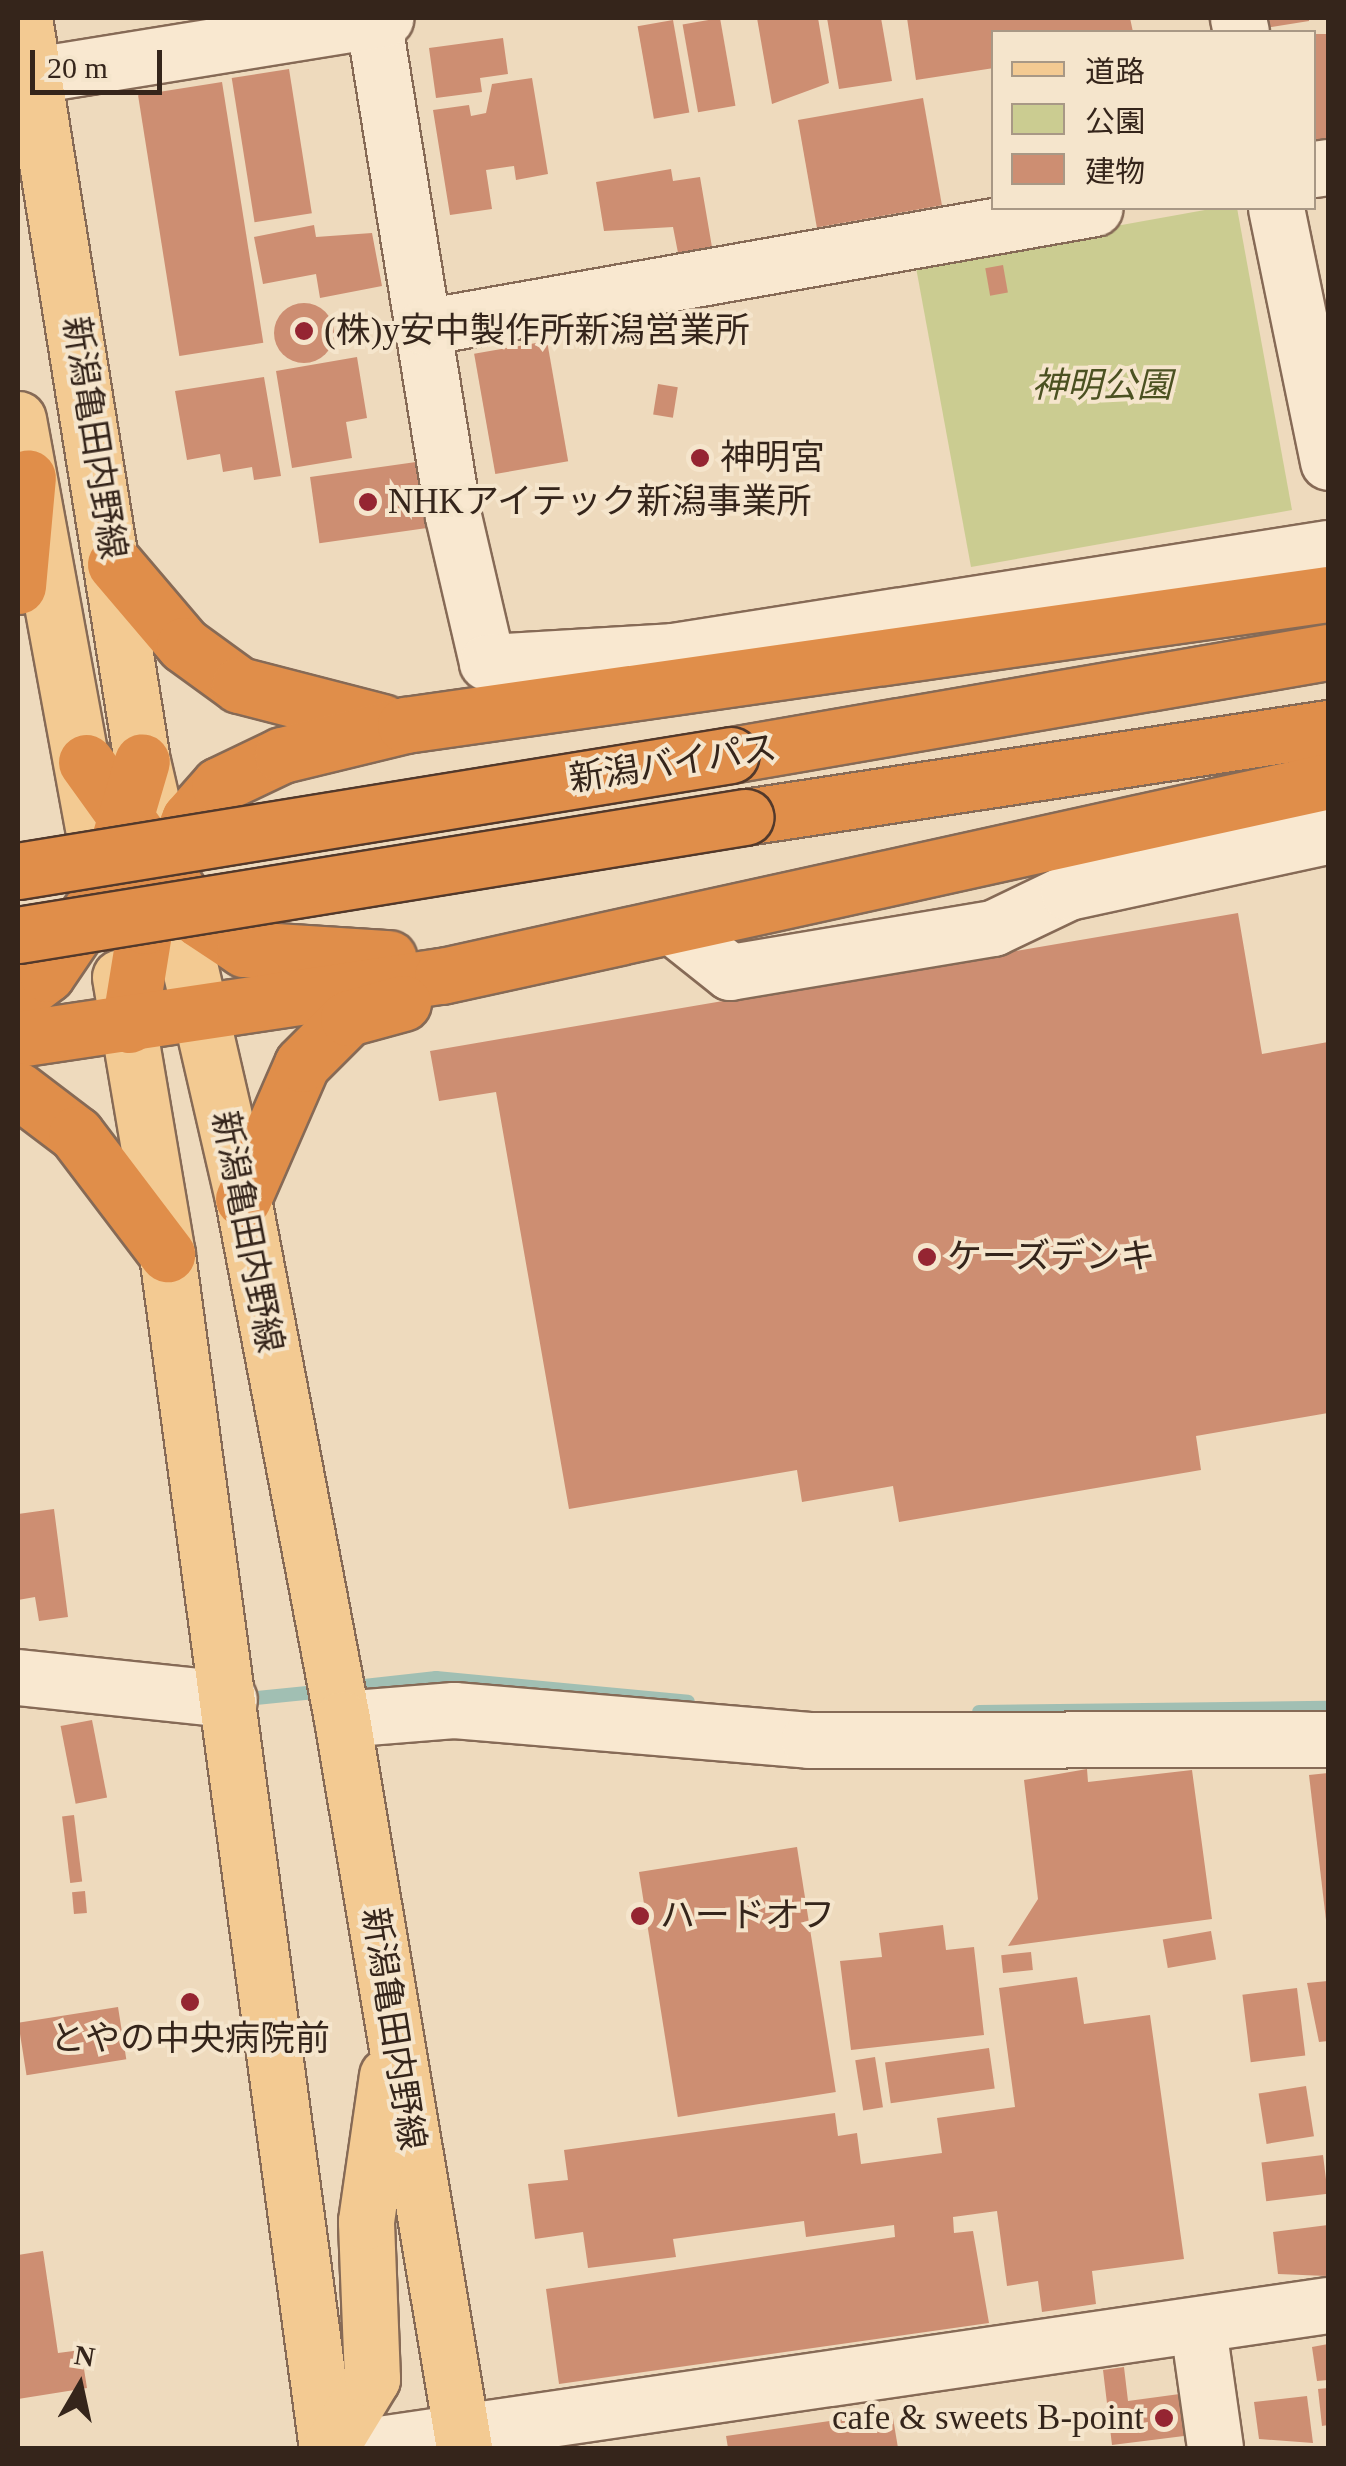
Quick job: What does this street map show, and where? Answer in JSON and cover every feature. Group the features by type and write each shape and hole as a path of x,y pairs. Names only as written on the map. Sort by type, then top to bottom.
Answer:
{"highway":[{"path":"18,586 28,477"},
{"path":"115,564 184,645 239,685 320,713 405,725"},
{"path":"129,1025 145,926 189,819 219,785 282,754 405,725 1328,594"},
{"name":"新潟バイパス","path":"18,871 1328,652"},
{"name":"新潟バイパス","path":"18,935 1328,728"},
{"path":"86,762 200,920 244,949 352,962 676,929"},
{"path":"18,996 48,974 104,890 142,762"},
{"path":"243,1199 302,1064 348,1018 676,929 1328,780"},
{"path":"18,848 104,890 145,926 204,1014"},
{"path":"18,1039 204,1014 676,929"},
{"path":"18,1090 76,1134 167,1254"}],"main road":[{"name":"新潟亀田内野線","path":"24,18 115,564 142,762 164,874 204,1014 243,1199 342,1718 458,2444"},
{"name":"新潟亀田内野線","path":"18,419 86,762 104,890 167,1254 230,1698 328,2448"},
{"path":"328,2448 372,2379 368,2181 394,2034"}],"street":[{"path":"34,75 377,18 424,327 488,662 673,650 1328,548"},
{"path":"424,327 1084,210"},
{"path":"1276,210 1328,462"},
{"path":"676,929 730,972 993,928 1068,892 1328,836"},
{"path":"18,1676 230,1698"},
{"path":"342,1718 454,1710 809,1740 1328,1739"},
{"path":"352,2448 458,2444 1328,2305"},
{"path":"1198,2328 1215,2448"}],"green space":[{"name":"神明公園","path":"1205,210 1237,210 1292,510 971,567 915,262"}],"building":[{"path":"720,18 735,106 698,112 683,25"},
{"path":"757,18 818,18 829,83 772,104"},
{"path":"827,18 881,18 892,81 839,89"},
{"path":"907,18 1130,18 1133,30 991,30 991,68 916,80"},
{"path":"1264,18 1309,18 1309,21 1266,28"},
{"path":"673,20 689,113 654,119 638,26"},
{"path":"1316,34 1328,34 1328,147 1316,147"},
{"path":"503,38 508,74 480,78 482,92 436,98 429,48"},
{"path":"289,69 312,213 255,222 232,78"},
{"path":"532,78 548,174 516,180 514,166 486,170 492,209 450,215 433,110 469,105 471,116 486,113 492,84"},
{"path":"222,82 263,343 179,356 138,95"},
{"path":"923,98 942,205 817,227 798,120"},
{"path":"671,169 673,181 700,177 713,253 679,258 673,227 604,231 596,182"},
{"path":"314,225 316,237 372,233 382,286 320,298 316,274 263,284 254,237"},
{"path":"1003,265 1008,293 990,296 985,268"},
{"name":"(株)y安中製作所新潟営業所","path":"304,303 325,312 334,333 325,354 304,363 283,354 274,333 283,312"},
{"path":"547,341 568,461 495,474 474,354"},
{"path":"357,357 367,418 346,422 352,458 292,468 276,371"},
{"path":"264,377 281,476 254,480 252,467 223,472 220,454 187,460 175,391"},
{"path":"658,384 678,387 673,418 653,415"},
{"name":"NHKアイテック新潟事業所","path":"416,462 425,528 319,543 310,477"},
{"name":"ケーズデンキ","path":"1238,913 1262,1054 1328,1042 1328,1413 1196,1436 1201,1470 899,1522 893,1486 802,1502 797,1470 569,1509 496,1092 439,1101 430,1051"},
{"path":"54,1509 68,1617 39,1621 35,1597 18,1600 18,1514"},
{"path":"92,1720 107,1798 76,1804 61,1726"},
{"path":"1087,1769 1088,1782 1192,1770 1212,1919 1008,1946 1038,1899 1024,1780"},
{"path":"1328,1773 1328,1919 1326,1920 1309,1775"},
{"path":"74,1815 82,1882 70,1883 62,1816"},
{"path":"797,1847 836,2092 678,2117 639,1872"},
{"path":"85,1891 87,1913 74,1914 72,1892"},
{"path":"943,1925 946,1950 974,1947 984,2035 851,2050 840,1961 882,1957 879,1933"},
{"path":"1211,1931 1216,1960 1168,1968 1163,1940"},
{"path":"1031,1952 1033,1970 1003,1973 1001,1955"},
{"path":"1077,1977 1084,2024 1150,2015 1184,2259 1092,2271 1096,2304 1042,2312 1038,2281 1007,2286 997,2211 953,2217 954,2233 973,2231 989,2323 559,2384 546,2289 895,2237 894,2225 806,2237 804,2221 673,2239 676,2257 588,2268 583,2232 535,2239 528,2184 568,2180 564,2150 835,2113 838,2136 857,2133 861,2164 942,2153 937,2118 1015,2107 999,1988"},
{"path":"1328,1981 1328,2041 1319,2042 1307,1983"},
{"path":"1297,1988 1305,2055 1251,2062 1242,1995"},
{"path":"118,2007 126,2059 27,2075 18,2023"},
{"path":"989,2048 995,2089 891,2103 885,2063"},
{"path":"875,2057 883,2107 863,2111 855,2060"},
{"path":"1306,2086 1314,2136 1267,2144 1259,2094"},
{"path":"1323,2155 1328,2194 1266,2201 1261,2163"},
{"path":"1328,2225 1327,2276 1278,2274 1273,2232"},
{"path":"43,2251 58,2353 81,2350 87,2388 18,2399 18,2255"},
{"path":"1328,2344 1328,2380 1317,2381 1312,2347"},
{"path":"1124,2367 1128,2401 1187,2393 1192,2435 1112,2445 1103,2370"},
{"path":"1328,2388 1328,2425 1322,2426 1318,2389"},
{"path":"1307,2396 1313,2443 1259,2439 1254,2402"},
{"path":"892,2412 898,2448 728,2448 726,2436"}],"waterway":[{"path":"346,1688 436,1678 688,1702"},
{"path":"237,1700 325,1691"},
{"path":"979,1712 1328,1708"}],"place":[{"name":"(株)y安中製作所新潟営業所","path":"304,331"},
{"name":"神明宮","path":"700,458"},
{"name":"NHKアイテック新潟事業所","path":"368,502"},
{"name":"ケーズデンキ","path":"927,1257"},
{"name":"ハードオフ","path":"640,1916"},
{"name":"とやの中央病院前","path":"190,2002"},
{"name":"cafe & sweets B-point","path":"1164,2418"}]}
